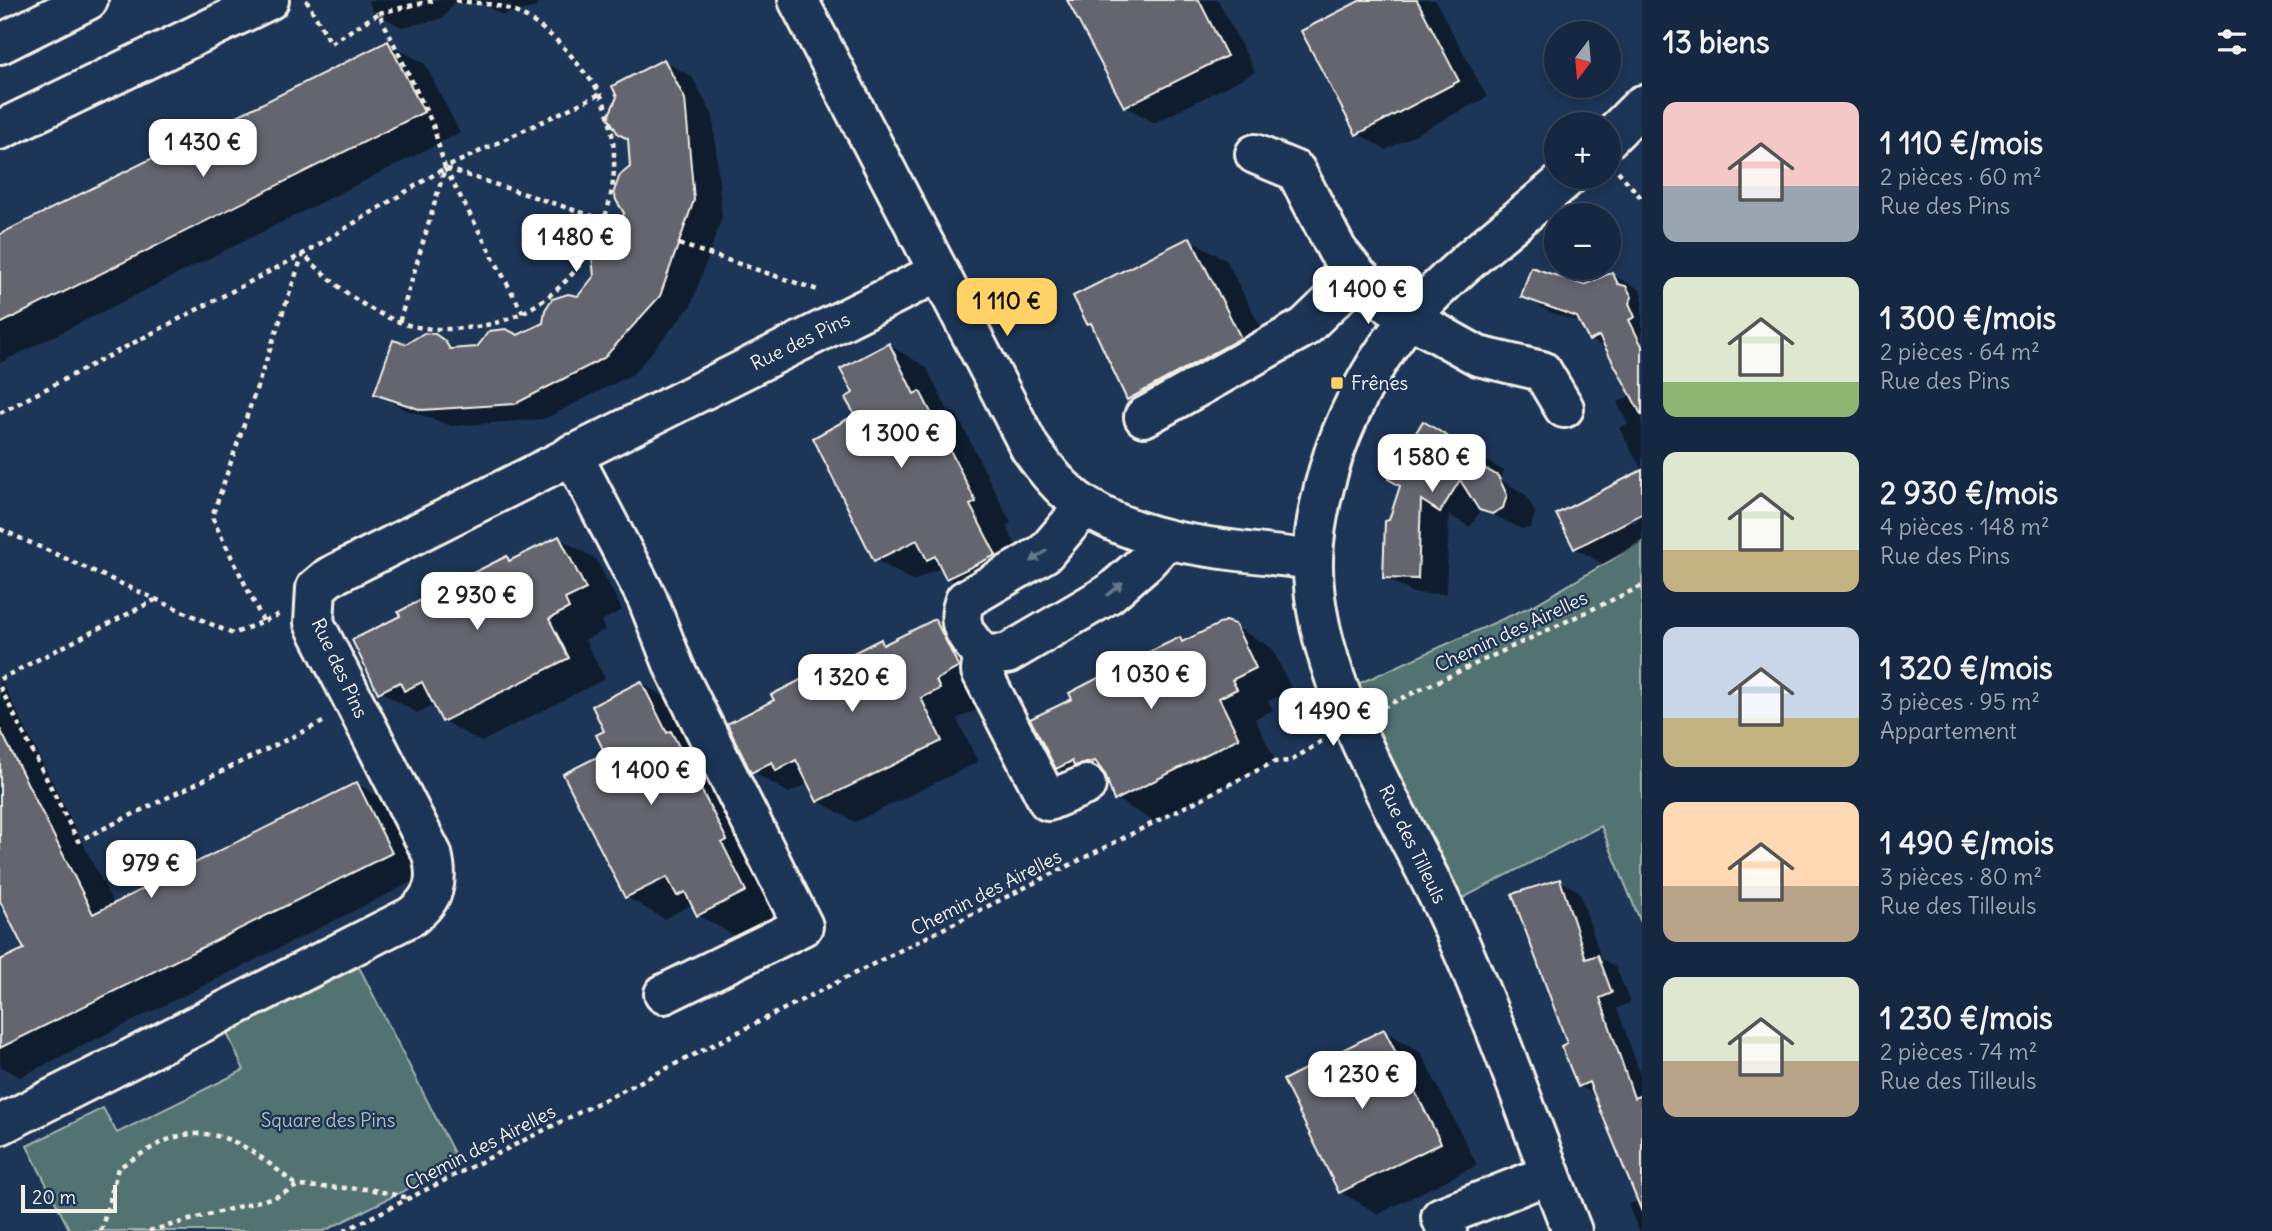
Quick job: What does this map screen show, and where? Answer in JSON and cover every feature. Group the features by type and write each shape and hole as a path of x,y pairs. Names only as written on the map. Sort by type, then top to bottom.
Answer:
{"street":[{"path":"0,44 88,0"},
{"path":"0,130 269,0"},
{"path":"799,0 937,273 1030,449 1055,481 1086,506 1126,527 1166,540 1313,560"},
{"path":"1621,139 1642,105"},
{"path":"1255,154 1296,171 1337,250 1358,276 1396,310 1478,356 1542,371 1564,408"},
{"name":"Rue des Tilleuls","path":"1555,189 1410,318 1371,374 1343,428 1321,493 1313,560 1320,623 1340,692 1449,920 1572,1231"},
{"name":"Rue des Pins","path":"0,1125 412,916 428,904 437,871 432,854 314,623 316,588 329,577 937,273"},
{"path":"1144,417 1305,327 1358,276"},
{"path":"572,454 647,598 674,670 803,926 664,994"},
{"path":"1086,506 1045,553 965,600 960,614 962,631 983,656 981,671 1048,801 1086,785"},
{"path":"983,656 1007,654 1109,594 1146,562 1166,540"},
{"path":"1447,1231 1441,1217 1550,1174"}],"path":[{"path":"306,0 331,43 379,13 435,0"},
{"path":"303,254 361,306 399,323 441,330 483,327 523,313 559,290 580,266 606,220 615,178 613,135 600,94 561,42 506,8 453,0"},
{"path":"379,13 433,125 445,168 523,313"},
{"path":"0,413 303,254 445,168 600,94"},
{"path":"445,168 620,225"},
{"path":"399,323 445,168"},
{"path":"1621,168 1642,199"},
{"path":"679,244 869,307"},
{"path":"263,621 212,517 303,254"},
{"path":"0,529 233,634 279,614 314,623"},
{"name":"Chemin des Airelles","path":"344,1231 1274,762 1290,761 1353,722 1642,586"},
{"path":"0,680 156,599"},
{"path":"0,687 78,841 357,706"},
{"path":"101,1231 118,1168 175,1137 198,1134 234,1140 261,1156 297,1186"},
{"path":"149,1231 278,1196 297,1186 369,1189 410,1198"}],"green space":[{"path":"1642,542 1642,925 1601,826 1444,908 1340,692 1534,605"},
{"name":"Square des Pins","path":"359,967 459,1163 324,1231 70,1231 27,1146 103,1108 117,1133 244,1070 227,1033"}],"building":[{"path":"1067,0 1199,0 1227,56 1124,107"},
{"path":"1361,0 1417,0 1459,81 1356,135 1301,31"},
{"path":"388,41 424,112 0,324 0,234"},
{"path":"664,59 685,99 694,200 660,296 604,358 515,404 422,410 374,394 393,340 406,344 424,333 435,334 445,341 450,349 477,347 489,331 506,329 518,335 543,323 545,310 552,299 568,294 578,296 594,276 592,258 595,248 617,235 624,213 614,191 620,175 630,167 628,139 618,134 608,117 617,97 612,86"},
{"path":"1190,237 1241,338 1127,400 1091,323 1087,324 1073,296"},
{"path":"1531,267 1544,271 1544,280 1569,280 1584,285 1595,280 1616,280 1618,284 1626,286 1632,297 1629,303 1635,317 1629,320 1642,346 1642,416 1599,336 1589,341 1577,317 1521,297"},
{"path":"889,343 914,394 920,391 940,430 976,502 970,505 996,555 946,579 935,556 927,560 917,540 874,561 813,438 855,415 845,398 853,393 840,369"},
{"path":"1423,421 1476,454 1472,461 1498,476 1507,495 1503,508 1492,514 1479,510 1460,480 1440,512 1421,500 1418,579 1383,578 1385,521 1389,520 1400,486 1388,479"},
{"path":"1642,470 1642,514 1574,549 1556,514"},
{"path":"559,536 586,589 565,599 569,608 549,619 569,658 442,722 422,682 404,691 400,682 378,693 352,640 400,616 398,612 479,570 507,556 509,561"},
{"path":"935,619 959,667 936,680 940,689 921,698 942,741 817,802 796,760 776,771 772,762 751,773 727,724 774,700 771,695 881,639 883,645"},
{"path":"1225,621 1235,624 1256,668 1232,680 1237,689 1219,698 1239,738 1114,801 1106,776 1095,761 1074,766 1072,761 1056,769 1030,719 1072,699 1069,693 1141,656 1180,637 1182,642"},
{"path":"641,681 667,733 671,731 727,840 722,843 746,891 697,916 685,892 677,896 667,877 625,898 563,774 605,753 596,735 604,731 592,706"},
{"path":"0,729 93,914 357,782 392,853 0,1048 0,960 24,949 0,901"},
{"path":"1560,879 1586,959 1598,955 1612,993 1600,998 1634,1098 1642,1095 1642,1212 1589,1082 1578,1087 1561,1046 1567,1043 1512,894"},
{"path":"1384,1029 1441,1143 1339,1193 1283,1080"}],"place":[{"name":"Frênes","path":"1337,383"}]}
